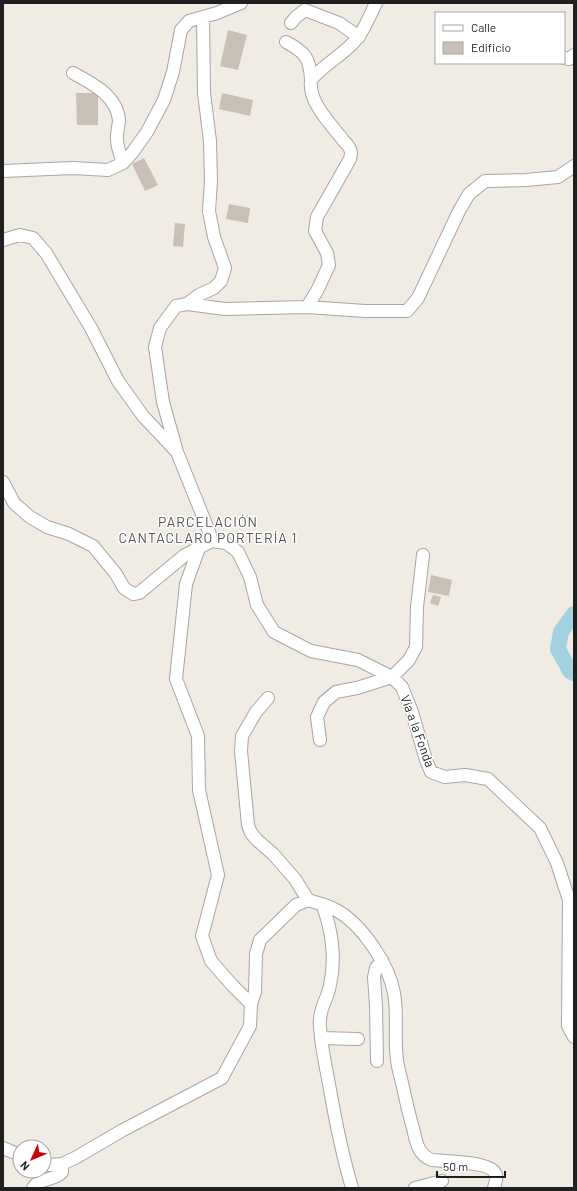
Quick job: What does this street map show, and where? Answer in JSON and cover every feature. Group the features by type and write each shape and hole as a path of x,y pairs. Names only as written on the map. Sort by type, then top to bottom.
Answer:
{"street":[{"path":"3,171 73,168 108,170 123,163 147,132 164,100 173,72 181,30 189,21 216,13 241,3"},
{"path":"311,80 322,69 351,46 359,37 376,3"},
{"path":"291,23 305,10 340,23 359,37"},
{"path":"188,304 199,295 214,288 221,281 225,268 214,237 209,211 211,181 210,140 204,93 203,17"},
{"path":"286,42 307,58 310,66 310,90 313,100 351,153 350,159 317,217 315,231 328,253 329,265 307,307"},
{"path":"565,58 569,59 574,55"},
{"path":"73,73 97,86 111,100 116,108 119,121 116,137 123,163"},
{"path":"3,482 14,503 30,517 47,527 70,534 93,546 116,574 124,588 133,594 139,593 185,555 212,541 177,452 164,402 155,347 160,328 176,306 188,304 225,309 307,307 365,311 407,310 418,298 458,211 468,194 485,181 526,180 558,177 574,166"},
{"path":"3,240 20,235 33,238 46,253 91,328 118,381 142,416 177,452"},
{"name":"Vía a la Fonda","path":"212,541 226,543 238,552 250,577 257,605 274,632 311,651 358,660 392,677 402,687 412,712 426,760 432,772 445,777 465,775 488,779 540,828 557,863 569,900 568,1026 574,1037"},
{"path":"199,548 186,584 176,679 198,736 199,790 218,875 202,936 211,961 251,1004"},
{"path":"320,740 317,717 324,702 336,692 357,688 392,677 409,660 416,647 417,608 423,555"},
{"path":"268,698 256,712 242,736 241,752 248,825 251,833 273,854 295,879 308,900"},
{"path":"52,1165 62,1164 75,1158 123,1130 222,1078 250,1026 251,1004 255,992 256,954 260,940 296,905 308,900 337,910 351,922 363,934 382,960 389,974 394,992 396,1012 395,1034 397,1061 416,1142 421,1154 432,1160 478,1164 490,1167 495,1172 496,1179 494,1188"},
{"path":"322,904 327,916 332,942 333,967 331,985 320,1011 319,1021 323,1054 340,1144 352,1188"},
{"path":"377,1061 374,977 376,968 382,960"},
{"path":"321,1038 358,1039"},
{"path":"33,1188 37,1183 58,1176 62,1172 62,1164"},
{"path":"414,1188 442,1181"}],"building":[{"path":"228,30 247,35 238,70 220,66"},
{"path":"76,93 98,93 98,125 77,125"},
{"path":"222,93 253,100 250,116 219,109"},
{"path":"144,158 158,185 145,191 132,164"},
{"path":"229,204 250,208 248,223 226,219"},
{"path":"175,223 185,224 183,247 173,246"},
{"path":"431,575 452,580 449,596 428,592"},
{"path":"433,595 441,597 438,606 430,603"}],"waterway":[{"path":"574,614 561,632 558,649 570,671 574,673"}],"district":[{"name":"PARCELACIÓN CANTACLARO PORTERÍA 1","path":"208,530"}]}
